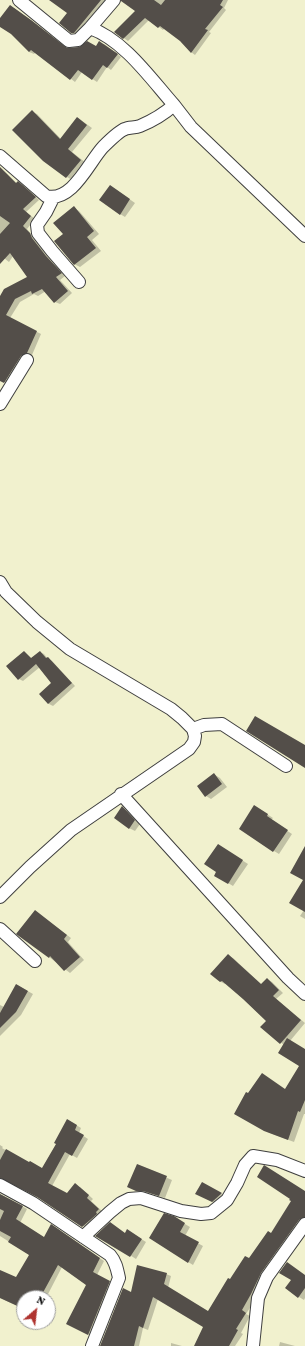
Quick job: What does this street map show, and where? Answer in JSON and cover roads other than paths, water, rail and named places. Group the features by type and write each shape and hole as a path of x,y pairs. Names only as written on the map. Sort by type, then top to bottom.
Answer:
{"street":[{"path":"19,0 69,41 78,40 114,0"},
{"path":"90,28 100,32 130,55 174,105 191,127 305,236"},
{"path":"79,282 38,233 37,225 53,198 65,192 78,182 103,147 125,129 138,127 165,112 174,105"},
{"path":"0,156 46,196 53,198"},
{"path":"0,404 27,360"},
{"path":"0,582 6,592 70,649 171,709 192,729 195,736 194,742 189,749 121,794 71,830 30,867 0,897"},
{"path":"192,729 204,725 222,724 286,766"},
{"path":"121,794 288,978 305,994"},
{"path":"0,929 35,961"},
{"path":"83,1237 121,1203 129,1200 140,1198 181,1210 201,1214 211,1213 227,1200 245,1165 253,1156 277,1160 305,1171"},
{"path":"0,1185 34,1203 110,1255 114,1260 119,1278 92,1346"},
{"path":"253,1346 258,1298 267,1277 305,1224"}]}
